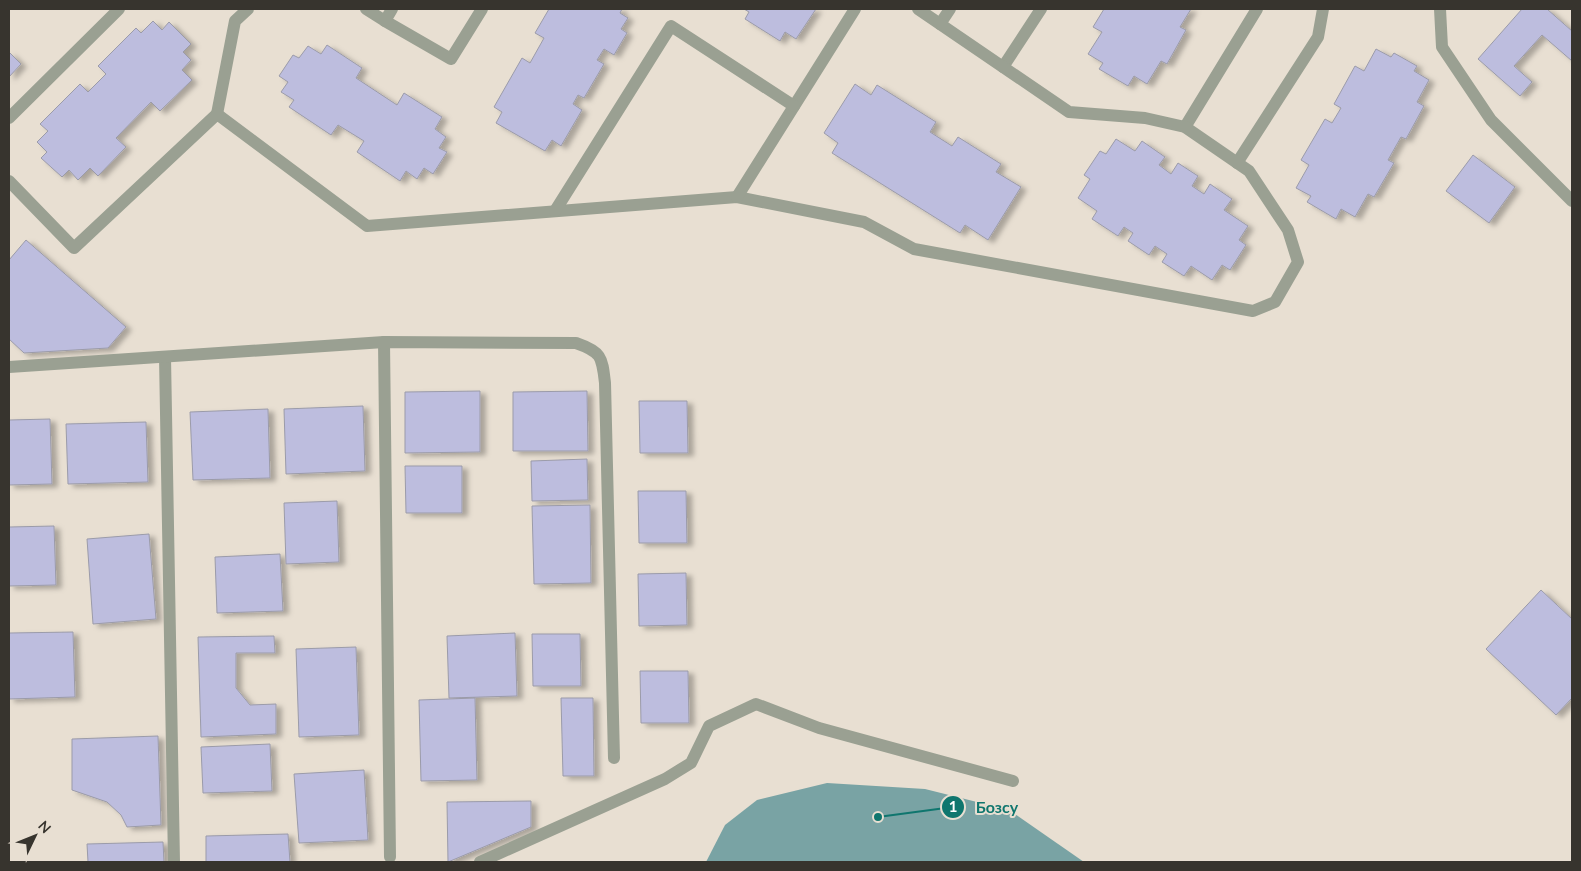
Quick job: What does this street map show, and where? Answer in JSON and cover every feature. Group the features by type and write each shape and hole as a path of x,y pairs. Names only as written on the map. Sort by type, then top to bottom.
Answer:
{"street":[{"path":"9,118 119,9"},
{"path":"9,181 74,248 217,114 236,21 248,9"},
{"path":"366,9 451,59 482,9"},
{"path":"385,21 392,9"},
{"path":"737,197 855,9"},
{"path":"217,114 367,226 737,197 864,222 914,249 1253,311 1275,302 1298,262 1288,230 1249,172 1185,127 1145,118 1069,112 918,9"},
{"path":"940,24 950,9"},
{"path":"1003,67 1041,9"},
{"path":"1185,127 1257,9"},
{"path":"1237,163 1318,36 1323,9"},
{"path":"1440,9 1442,47 1491,120 1572,201"},
{"path":"555,211 671,26 794,106"},
{"path":"384,342 390,858"},
{"path":"9,367 384,342 576,343 598,353 606,383 614,758"},
{"path":"165,358 174,862"},
{"path":"480,862 665,779 691,763 708,726 756,704 819,728 1013,781"}],"water":[{"path":"827,783 925,789 1009,810 1084,862 706,862 725,825 757,800"}],"building":[{"path":"549,9 622,9 620,13 628,18 621,29 627,33 614,55 604,49 597,60 604,64 584,98 578,95 573,104 582,110 561,146 552,140 545,151 496,123 502,112 494,107 522,58 530,63 544,38 535,33"},
{"path":"744,9 816,9 796,39 785,32 780,41 745,19 749,12"},
{"path":"1104,9 1191,9 1180,27 1186,30 1167,64 1161,61 1147,84 1134,76 1128,86 1099,69 1103,63 1088,54 1102,32 1093,27"},
{"path":"1522,9 1547,9 1572,31 1572,61 1542,35 1514,66 1532,82 1520,96 1478,59"},
{"path":"153,21 162,30 169,22 191,44 183,52 191,60 182,70 192,80 160,111 151,102 116,138 126,147 98,176 90,168 78,180 69,170 62,177 41,158 47,152 37,142 48,131 40,124 80,84 88,92 106,74 98,66 136,28 141,33"},
{"path":"327,45 362,68 356,78 397,105 404,93 442,117 435,129 446,137 439,148 447,152 433,174 424,168 417,179 406,171 400,181 357,152 364,141 338,125 331,135 289,107 294,100 281,92 288,82 279,76 293,55 299,58 308,46 321,54"},
{"path":"1376,49 1391,57 1394,53 1417,66 1414,71 1429,80 1417,102 1424,106 1406,139 1401,137 1388,160 1394,163 1374,197 1368,194 1355,217 1341,209 1336,219 1307,202 1311,196 1296,188 1309,165 1301,160 1325,119 1332,123 1341,108 1334,104 1355,66 1364,71"},
{"path":"9,52 21,64 9,77"},
{"path":"855,84 871,95 877,85 936,122 930,132 952,146 958,137 1001,164 996,172 1021,187 988,240 965,225 960,233 832,153 838,143 824,133"},
{"path":"1116,139 1135,151 1142,141 1165,157 1159,165 1171,174 1178,163 1198,176 1192,186 1204,194 1210,184 1232,199 1224,210 1248,226 1239,240 1246,245 1230,270 1222,265 1212,280 1191,266 1184,276 1162,262 1167,254 1155,246 1149,255 1128,241 1133,233 1124,227 1118,236 1092,219 1097,211 1078,198 1090,179 1084,175 1100,151 1106,154"},
{"path":"1473,155 1515,187 1489,223 1446,191"},
{"path":"26,240 126,327 108,348 24,353 9,339 9,260"},
{"path":"480,391 480,452 405,453 405,392"},
{"path":"587,391 588,451 513,451 513,392"},
{"path":"639,401 687,401 688,453 640,453"},
{"path":"363,406 365,471 286,474 284,409"},
{"path":"268,409 270,478 193,480 190,412"},
{"path":"50,419 52,484 9,485 9,420"},
{"path":"146,422 148,482 68,484 66,424"},
{"path":"587,459 588,500 532,501 531,461"},
{"path":"405,466 462,466 462,513 406,513"},
{"path":"638,491 686,491 687,543 639,543"},
{"path":"337,501 339,562 286,564 284,503"},
{"path":"590,505 591,583 534,584 532,506"},
{"path":"54,526 56,585 9,586 9,527"},
{"path":"149,534 156,619 93,624 87,539"},
{"path":"280,554 283,611 217,613 215,557"},
{"path":"686,573 687,625 639,626 638,574"},
{"path":"1541,590 1572,619 1572,698 1556,715 1486,649"},
{"path":"73,632 75,697 9,699 9,633"},
{"path":"515,633 517,696 449,698 447,636"},
{"path":"532,634 580,634 581,686 533,686"},
{"path":"274,636 275,653 236,653 236,688 250,705 276,704 276,734 201,737 198,637"},
{"path":"356,647 359,735 299,737 296,649"},
{"path":"640,671 688,671 689,723 641,723"},
{"path":"475,698 477,780 421,781 419,700"},
{"path":"561,698 593,698 594,776 563,776"},
{"path":"158,736 161,825 127,827 121,815 107,802 72,790 72,739"},
{"path":"270,744 272,791 203,793 201,747"},
{"path":"364,770 368,840 299,843 294,774"},
{"path":"531,801 531,827 448,862 447,802"},
{"path":"288,834 290,862 206,862 206,836"},
{"path":"163,842 164,862 88,862 87,844"}],"place":[{"name":"Бозсу","path":"878,817"}]}
